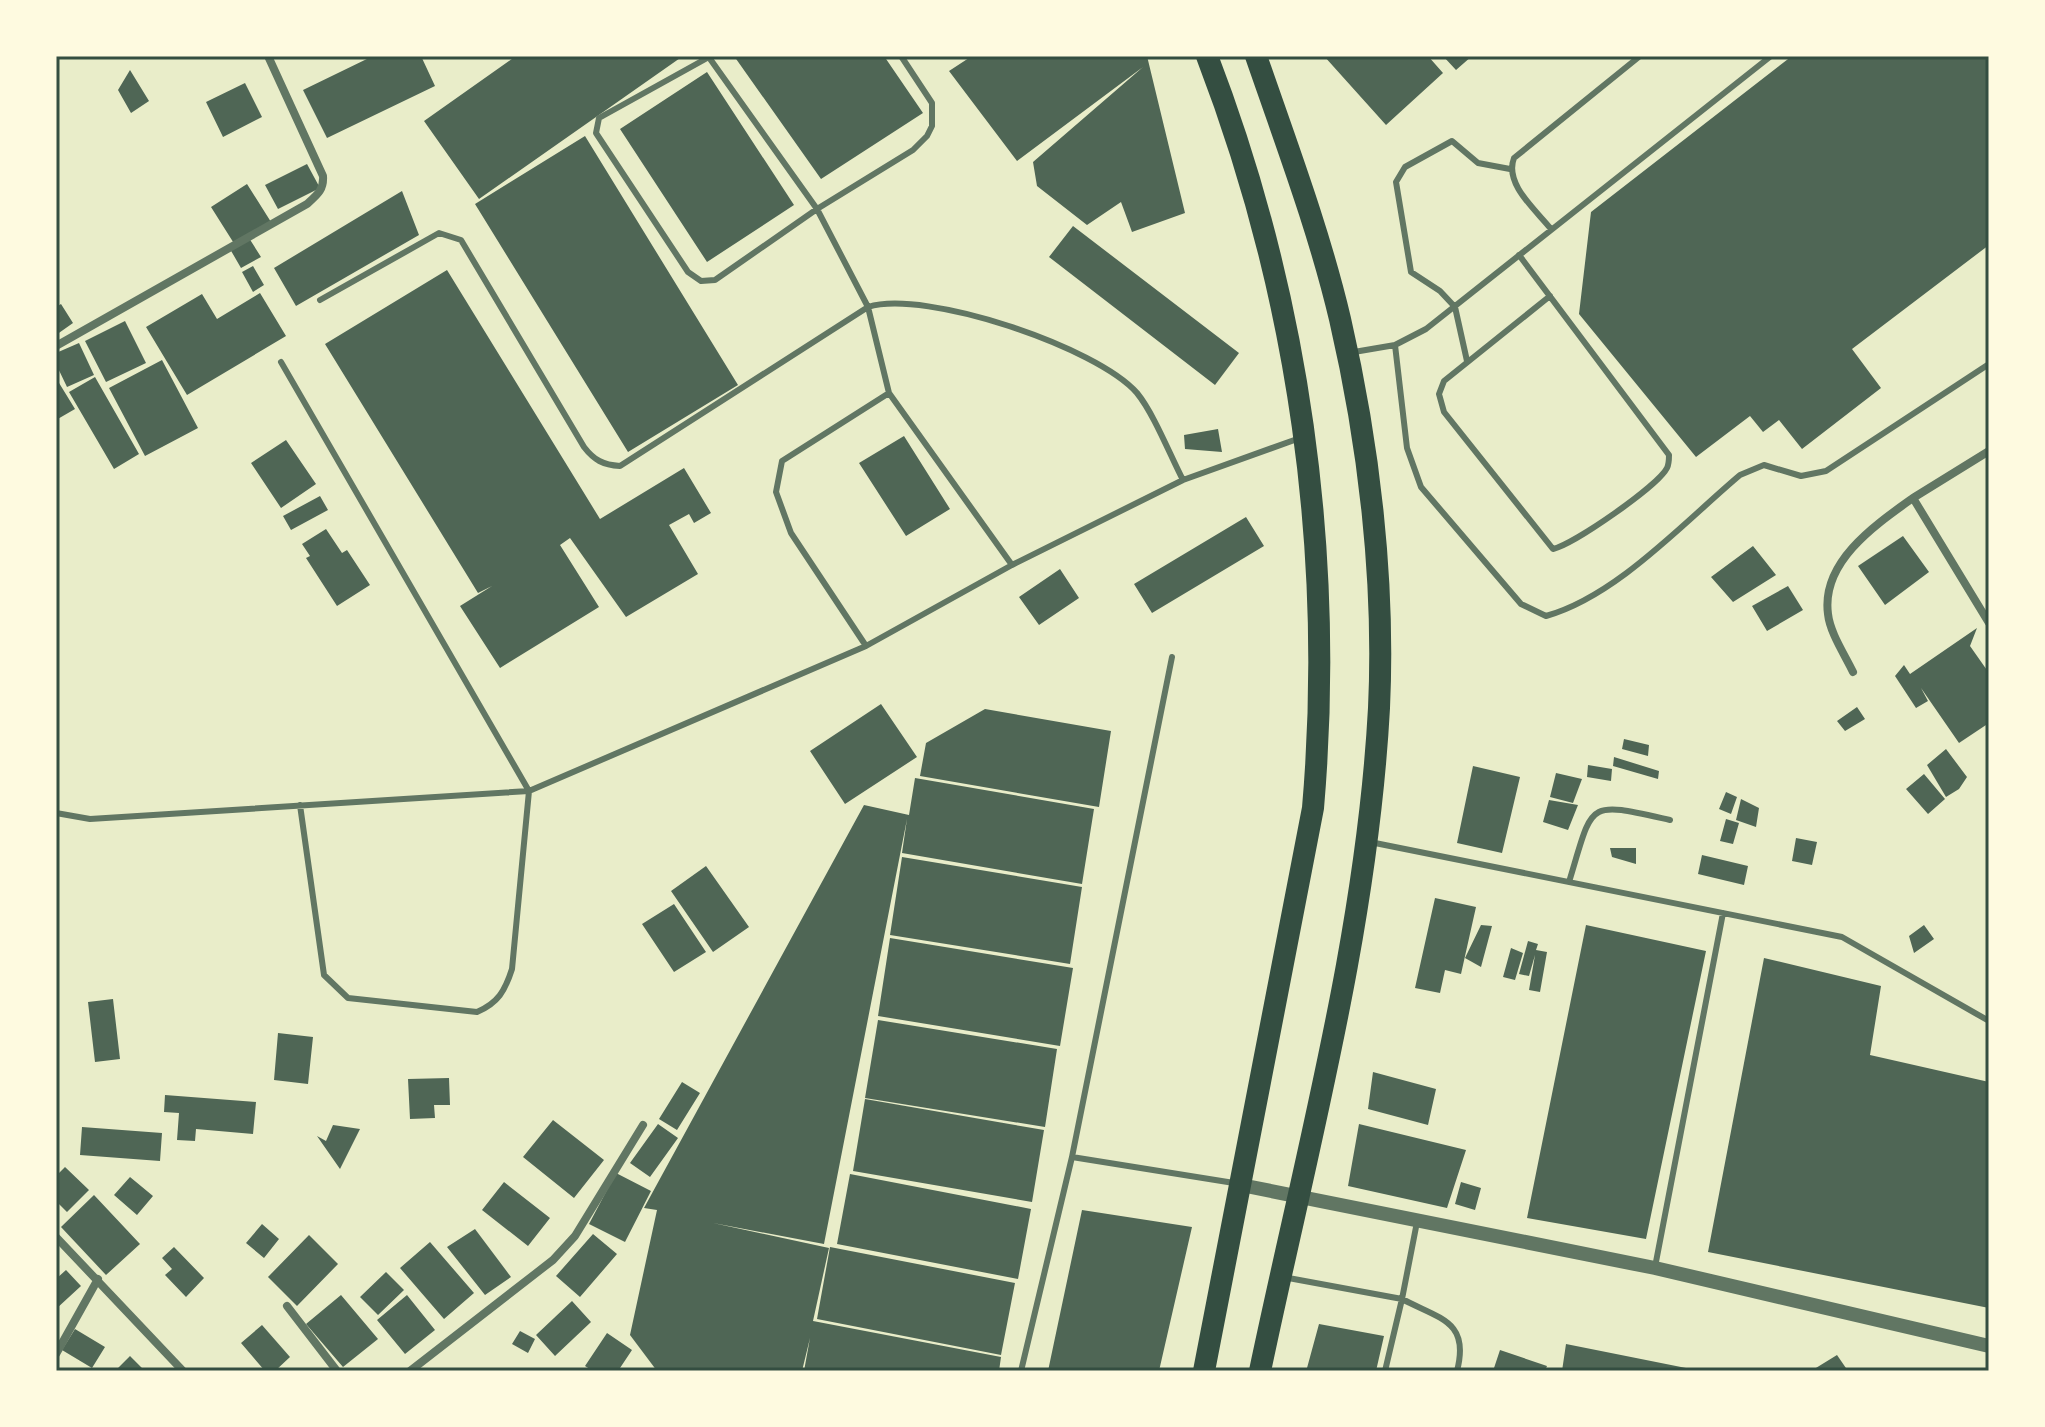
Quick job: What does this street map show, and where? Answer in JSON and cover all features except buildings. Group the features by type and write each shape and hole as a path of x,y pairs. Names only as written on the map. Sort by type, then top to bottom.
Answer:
{"highway":[{"path":"1204,1371 1313,808 1321,717 1319,591 1303,437 1282,303 1263,218 1235,129 1207,56"},
{"path":"1256,56 1307,201 1346,353 1373,527 1379,705 1366,842 1334,1026 1260,1371"}],"street":[{"path":"56,346 318,195 324,186 323,176 268,56"},
{"path":"1853,672 1828,617 1828,586 1837,568 1881,521 1989,451"},
{"path":"1913,498 1989,623"},
{"path":"410,1371 553,1260 575,1236 643,1125"},
{"path":"1241,1185 1655,1268 1989,1346"},
{"path":"56,1237 183,1371"},
{"path":"56,1354 98,1279"},
{"path":"287,1306 337,1371"}],"lane":[{"path":"901,56 932,103 932,126 913,150 817,209 715,280 701,281 688,272 596,133 599,118 708,56 817,209 868,307 889,393 1012,565"},
{"path":"1551,229 1514,181 1510,169 1514,158 1640,56"},
{"path":"1346,353 1395,345 1426,329 1771,56"},
{"path":"1467,361 1455,307 1440,291 1411,272 1396,182 1405,167 1452,141 1478,163 1510,169"},
{"path":"320,300 439,233 450,233 461,240 584,447 593,459 620,466 868,307 901,301 939,305 1068,348 1102,366 1137,393 1183,480"},
{"path":"1519,255 1550,296 1669,455 1667,469 1569,545 1553,549 1541,538 1444,412 1439,394 1444,381 1550,296"},
{"path":"1395,345 1407,448 1421,487 1521,604 1546,616 1572,608 1613,582 1740,475 1764,465 1801,476 1826,471 1989,364"},
{"path":"281,362 529,791 512,969 506,986 494,1004 477,1012 348,998 335,989 324,975 300,805"},
{"path":"866,646 791,533 776,492 777,475 782,461 803,445 889,393"},
{"path":"56,813 90,819 529,791 866,646 1012,565 1183,480 1303,437"},
{"path":"1021,1371 1072,1157 1172,657"},
{"path":"1569,882 1586,826 1596,811 1611,806 1670,820"},
{"path":"1366,842 1842,937 1989,1021"},
{"path":"1655,1268 1723,913"},
{"path":"1072,1157 1241,1185"},
{"path":"1385,1371 1417,1219"},
{"path":"1280,1276 1402,1299 1452,1325 1459,1333 1463,1349 1457,1371"}]}
